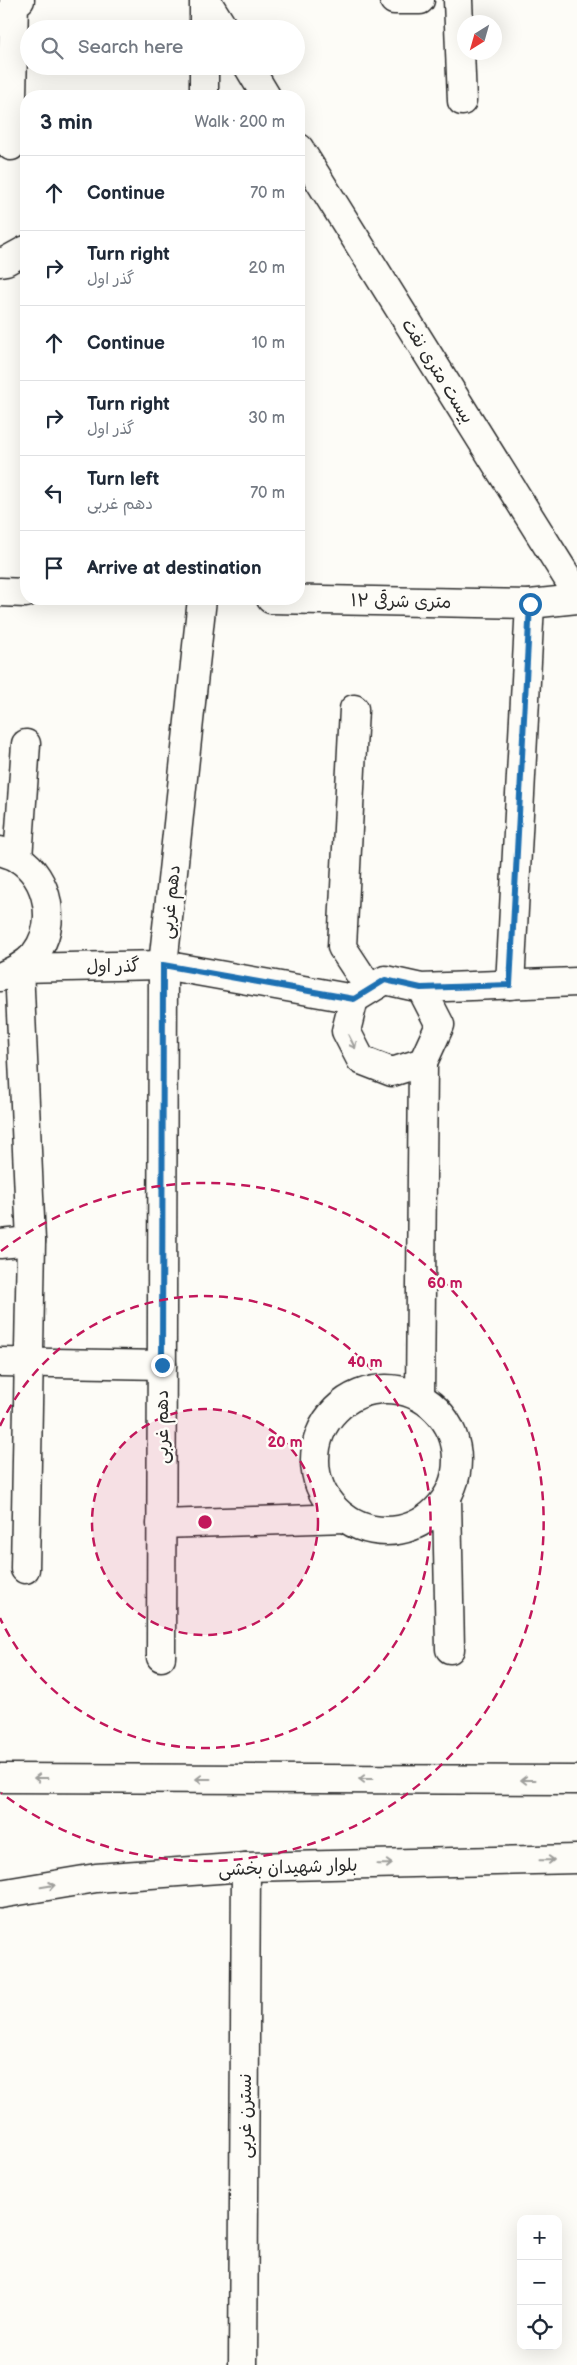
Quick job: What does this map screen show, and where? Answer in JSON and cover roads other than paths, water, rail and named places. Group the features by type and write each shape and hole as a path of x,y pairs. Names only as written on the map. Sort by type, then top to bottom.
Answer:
{"street":[{"path":"13,148 14,0 20,0"},
{"path":"204,20 205,0"},
{"path":"205,0 218,20"},
{"path":"394,0 420,0"},
{"path":"458,0 462,101"},
{"path":"204,75 204,90"},
{"path":"253,75 262,90"},
{"name":"بیست متری نفت","path":"305,158 577,593"},
{"path":"0,262 6,262 20,254"},
{"path":"0,592 20,593"},
{"name":"۱۲ متری شرقی","path":"305,600 530,604 577,599"},
{"path":"510,985 530,604"},
{"name":"دهم غربی","path":"161,1657 163,965 201,605"},
{"path":"354,710 342,947 362,993"},
{"path":"24,1569 31,1241 10,973 35,953 45,934 48,912 44,891 34,872 9,854 26,744"},
{"name":"گذر اول","path":"10,973 163,965 362,993"},
{"path":"423,1062 392,1072 361,1060 346,1031 362,993 385,980 421,988 577,982"},
{"path":"420,1397 423,1062 440,1024 421,988"},
{"path":"0,1244 31,1241"},
{"path":"0,1362 162,1365"},
{"path":"398,1389 420,1397 439,1412 452,1431 458,1454 456,1478 446,1499 431,1516 411,1528 388,1532 366,1528 345,1518 328,1501 318,1480 315,1456 320,1432 333,1412 352,1397 374,1390 398,1389"},
{"path":"446,1499 450,1649"},
{"path":"161,1524 345,1518"},
{"path":"0,1778 577,1780"},
{"name":"بلوار شهیدان بخشی","path":"0,1894 96,1878 246,1867 577,1859"},
{"name":"نسترن غربی","path":"243,2365 246,1867"}]}
